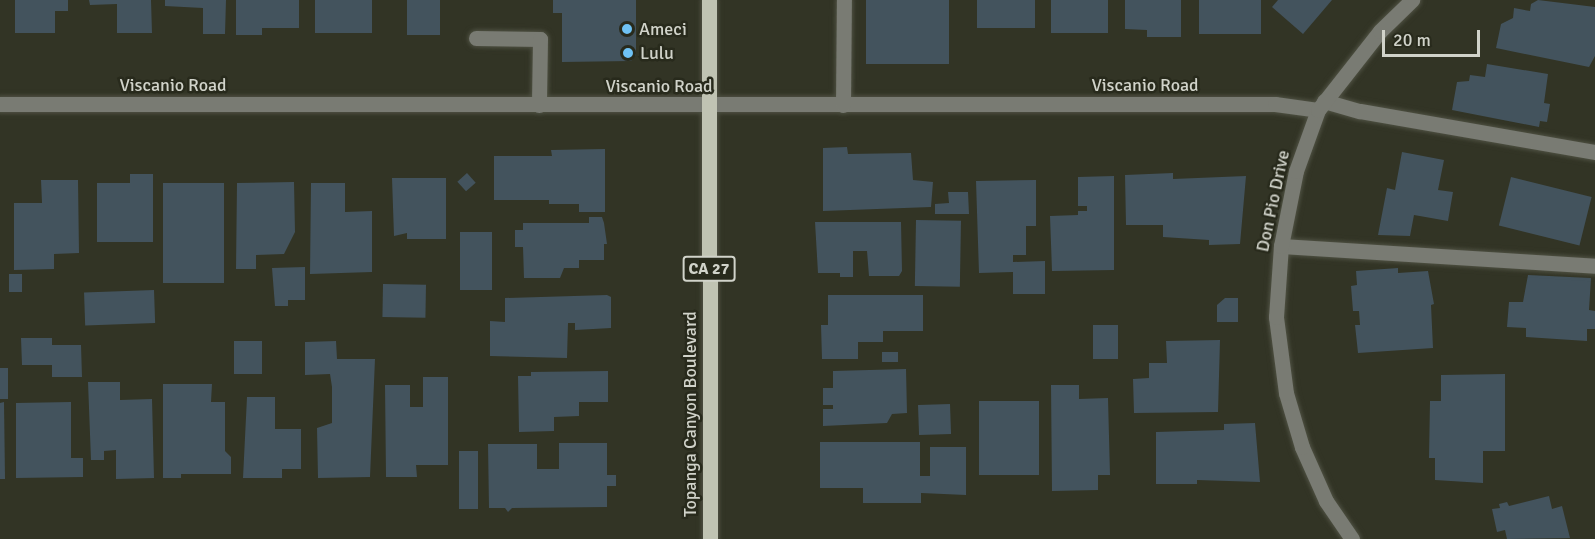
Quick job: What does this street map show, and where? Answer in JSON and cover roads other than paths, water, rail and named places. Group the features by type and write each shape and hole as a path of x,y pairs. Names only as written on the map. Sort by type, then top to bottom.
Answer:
{"main road":[{"name":"Topanga Canyon Boulevard","path":"709,0 710,539"}],"street":[{"path":"843,105 844,0"},
{"name":"Don Pio Drive","path":"1352,539 1321,490 1302,447 1286,393 1276,317 1281,246 1296,171 1321,105 1380,30 1412,0"},
{"path":"476,38 540,39 539,105"},
{"name":"Viscanio Road","path":"0,105 1321,105 1595,152"},
{"path":"1281,246 1595,266"}],"place":[{"name":"Ameci","path":"627,29"},
{"name":"Lulu","path":"628,53"}]}
